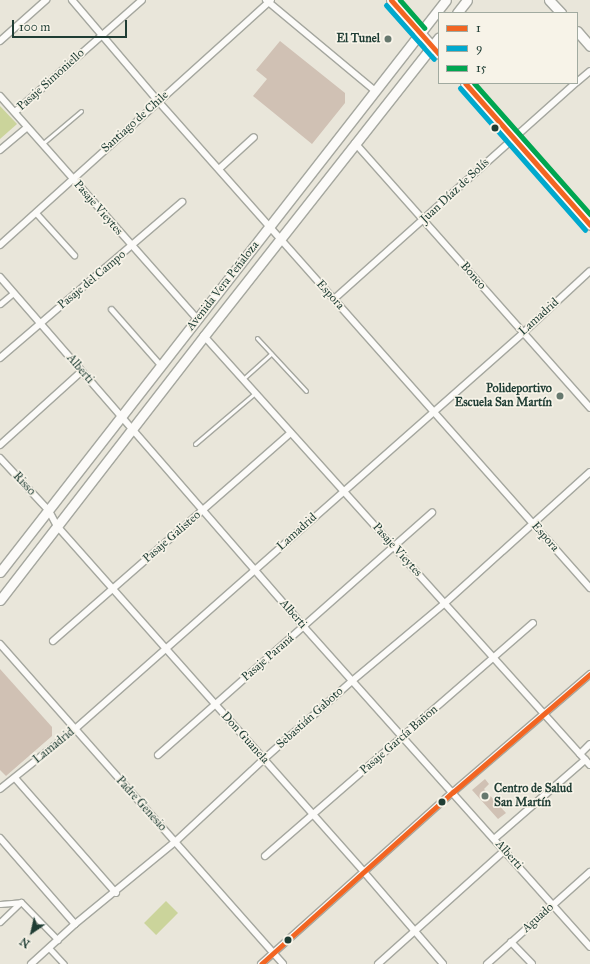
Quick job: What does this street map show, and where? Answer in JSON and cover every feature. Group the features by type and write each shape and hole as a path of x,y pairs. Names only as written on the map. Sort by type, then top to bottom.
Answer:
{"main road":[{"path":"391,0 438,53"},
{"name":"Avenida Vera Peñaloza","path":"0,572 122,417 419,32 446,0"},
{"path":"458,12 467,0"},
{"path":"549,0 560,12"},
{"path":"578,32 590,46"},
{"name":"Avenida Vera Peñaloza","path":"0,600 204,336 438,38"},
{"path":"466,84 590,225"}],"street":[{"path":"0,41 46,0"},
{"name":"Espora","path":"72,0 158,102 590,588"},
{"name":"Pasaje Simoniello","path":"15,112 142,0"},
{"path":"268,1 374,90"},
{"name":"Santiago de Chile","path":"0,246 268,1"},
{"name":"Juan Díaz de Solís","path":"578,80 590,71"},
{"name":"Juan Díaz de Solís","path":"334,299 424,220 574,84"},
{"name":"Pasaje Vieytes","path":"0,96 197,319"},
{"name":"Pasaje Simoniello","path":"0,150 27,127"},
{"path":"219,169 254,137"},
{"name":"Boneo","path":"355,143 590,408"},
{"name":"Pasaje del Campo","path":"0,358 182,202"},
{"path":"36,213 74,255"},
{"name":"Lamadrid","path":"0,789 75,729 590,271"},
{"name":"Alberti","path":"0,277 122,417 132,431 304,627 590,946"},
{"path":"0,304 13,292"},
{"path":"111,309 161,366"},
{"name":"Pasaje Vieytes","path":"204,336 590,765"},
{"path":"0,445 82,371"},
{"name":"Pasaje Galisteo","path":"53,642 291,433"},
{"name":"Risso","path":"0,458 49,511"},
{"name":"Sebastián Gaboto","path":"31,964 75,924 116,892 175,842 264,758 352,680 445,603 590,472"},
{"name":"Don Guanela","path":"49,511 57,526 264,758 443,964"},
{"name":"Pasaje Paraná","path":"158,755 432,513"},
{"name":"Pasaje García Bañon","path":"265,856 314,815 402,736 533,623"},
{"name":"Padre Genesio","path":"0,644 283,964"},
{"path":"261,964 453,792 590,674"},
{"path":"580,754 590,744"},
{"path":"494,839 585,760"},
{"path":"15,778 116,892"},
{"path":"0,838 75,924"},
{"path":"378,964 505,850"},
{"name":"Aguado","path":"487,964 552,904 590,872"},
{"path":"0,904 21,902"},
{"path":"0,922 21,902"},
{"path":"21,902 58,940"},
{"path":"511,942 532,964"},
{"path":"49,948 64,964"}],"lane":[{"path":"42,144 81,110"},
{"path":"257,338 306,391"},
{"path":"243,379 271,354"},
{"path":"195,444 255,393"}],"green space":[{"path":"0,106 17,124 0,139"},
{"path":"166,901 178,913 156,935 144,923"}],"building":[{"path":"280,41 345,93 345,103 312,144 253,96 267,79 256,70"},
{"path":"0,669 52,727 52,736 6,776 0,770"},
{"name":"Centro de Salud San Martín","path":"485,779 489,784 484,789 506,813 498,819 472,790"}],"transit line":[{"name":"1","path":"391,0 438,53"},
{"name":"15","path":"400,0 424,28"},
{"name":"9","path":"386,5 434,59"},
{"name":"1","path":"466,84 590,225"},
{"name":"15","path":"475,84 590,214"},
{"name":"9","path":"460,88 585,230"},
{"name":"1","path":"261,964 453,792 590,674"}],"place":[{"name":"El Tunel","path":"388,39"},
{"name":"Polideportivo Escuela San Martín","path":"560,396"},
{"name":"Centro de Salud San Martín","path":"485,796"}]}
